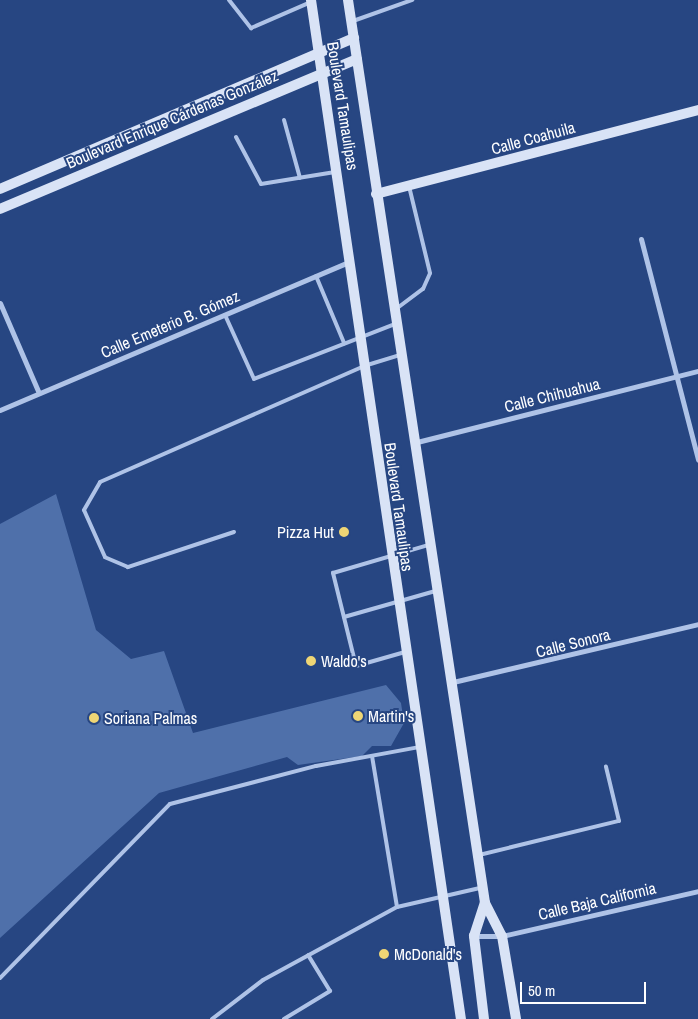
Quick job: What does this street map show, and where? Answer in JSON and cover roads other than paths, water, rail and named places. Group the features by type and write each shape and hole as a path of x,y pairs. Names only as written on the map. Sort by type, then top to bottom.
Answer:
{"street":[{"name":"Boulevard Tamaulipas","path":"348,0 428,545 453,682 477,856 485,903 502,936 516,1019"},
{"name":"Boulevard Tamaulipas","path":"311,1 323,71 405,652 461,1019"},
{"name":"Boulevard Enrique Cárdenas González","path":"0,189 319,50 354,38"},
{"name":"Boulevard Enrique Cárdenas González","path":"0,209 323,71 358,59"},
{"name":"Calle Coahuila","path":"376,194 698,110"},
{"path":"641,239 698,460"},
{"name":"Calle Emeterio B. Gómez","path":"0,410 350,262"},
{"path":"0,303 39,393"},
{"name":"Calle Chihuahua","path":"413,444 698,371"},
{"name":"Calle Sonora","path":"453,682 698,624"},
{"name":"Calle Baja California","path":"474,936 502,936 698,891"},
{"name":"Boulevard Tamaulipas","path":"484,1019 474,936 485,903"}],"lane":[{"path":"229,0 251,28 311,1"},
{"path":"352,21 404,1 412,0"},
{"path":"284,120 300,178"},
{"path":"236,137 260,184 337,172"},
{"path":"393,311 423,289 430,273 409,186"},
{"path":"316,276 344,343"},
{"path":"225,315 254,379 395,324"},
{"path":"234,532 128,567 105,558 84,510 100,482 364,366 400,355"},
{"path":"405,652 356,666 333,572 428,545"},
{"path":"344,617 436,591"},
{"path":"0,977 170,804 372,756 420,747"},
{"path":"372,756 397,907"},
{"path":"477,856 619,821 606,767"},
{"path":"212,1019 221,1008 308,955 397,907 483,888"},
{"path":"284,1019 330,991 308,955"}],"place":[{"name":"Pizza Hut","path":"344,532"},
{"name":"Waldo's","path":"311,661"},
{"name":"Martin's","path":"358,716"},
{"name":"Soriana Palmas","path":"94,718"},
{"name":"McDonald's","path":"384,954"}]}
